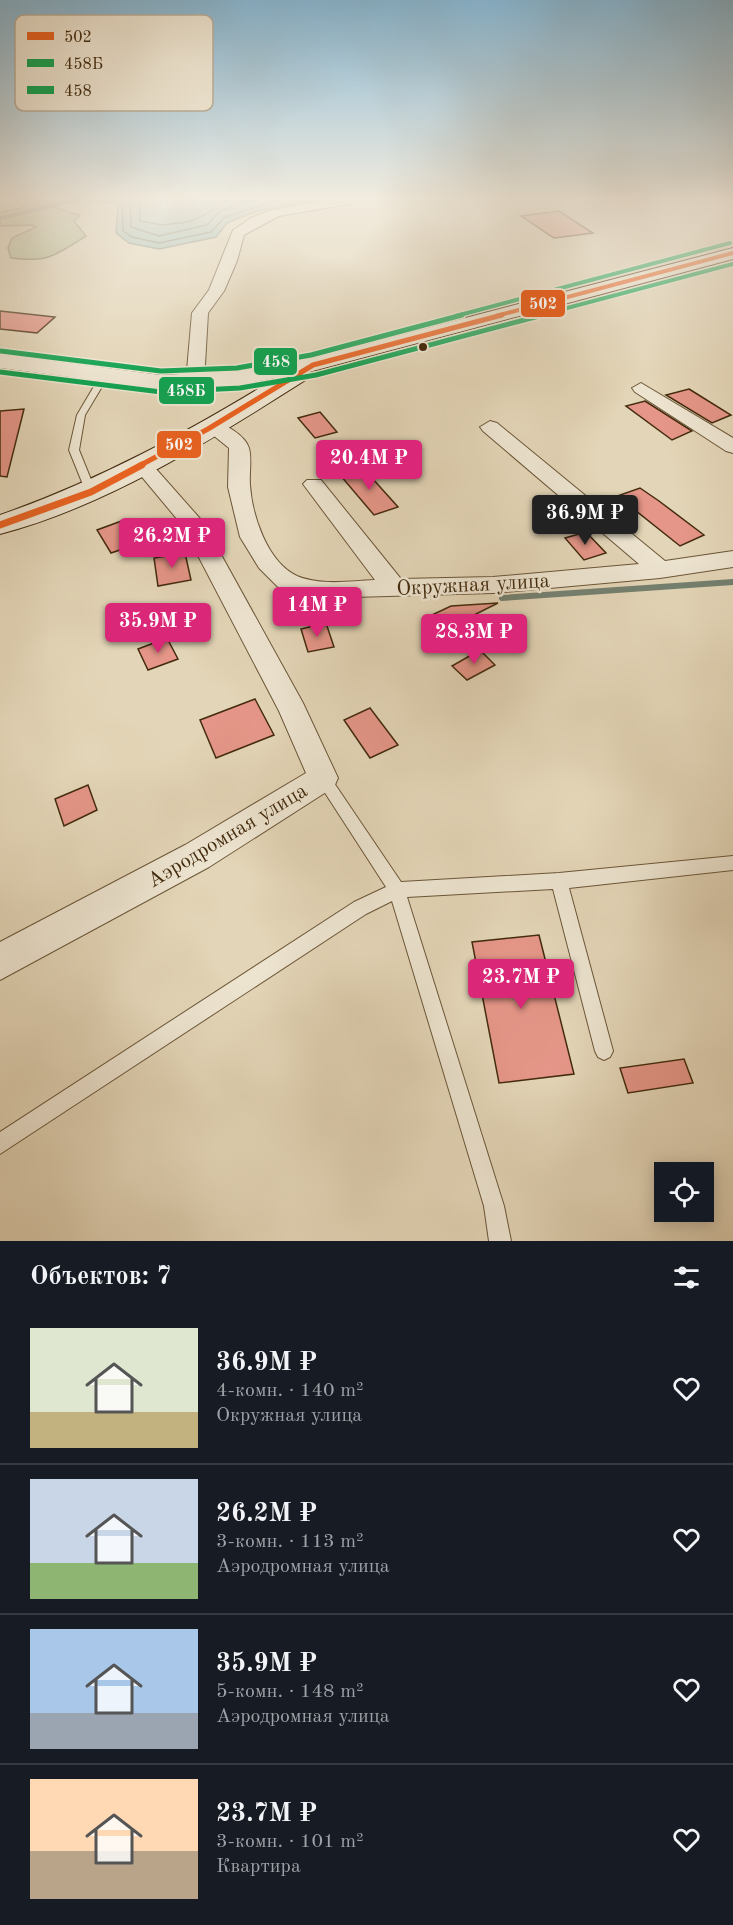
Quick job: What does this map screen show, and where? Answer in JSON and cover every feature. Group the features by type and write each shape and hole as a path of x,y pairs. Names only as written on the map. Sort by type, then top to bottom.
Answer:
{"main road":[{"path":"0,361 161,382 238,378 313,365 723,258"},
{"path":"0,525 91,492 211,428 313,365"},
{"path":"161,382 202,393 214,404 216,412 211,428"}],"street":[{"path":"195,382 200,313 216,291 231,258"},
{"path":"641,388 733,447"},
{"path":"490,427 628,540 660,570"},
{"name":"Окружная улица","path":"211,428 231,438 239,448 239,487 251,537 267,562 287,581 318,591 493,585 716,564 733,559"},
{"name":"Аэродромная улица","path":"0,962 197,856 323,778 293,711 192,522 142,465"},
{"path":"314,484 395,589"}],"lane":[{"path":"91,492 74,450 81,415 99,385"},
{"path":"323,778 397,890 494,1206 500,1241"},
{"path":"0,1144 360,908 397,890 559,880 733,863"},
{"path":"559,880 604,1051"}],"green space":[{"path":"11,258 43,258 34,259"}],"building":[{"path":"0,311 55,317 37,333 0,329"},
{"path":"689,389 731,415 712,423 666,395"},
{"path":"645,401 692,431 672,440 626,406"},
{"path":"24,409 7,477 0,476 0,411"},
{"path":"320,412 337,432 315,438 298,418"},
{"path":"363,468 398,507 374,515 340,475"},
{"path":"640,488 704,535 680,546 636,511 627,516 606,500"},
{"path":"127,519 143,542 111,553 97,530"},
{"path":"586,532 606,553 584,560 565,538"},
{"path":"185,553 191,580 158,586 154,558"},
{"path":"498,603 448,628 434,614 451,606"},
{"path":"326,623 334,647 308,652 301,629"},
{"path":"167,638 178,659 148,670 138,649"},
{"path":"480,650 495,665 467,680 452,666"},
{"path":"255,699 274,735 216,758 200,720"},
{"path":"370,708 398,745 370,758 344,720"},
{"path":"88,785 97,810 64,826 55,799"},
{"path":"539,935 574,1074 499,1083 472,942"},
{"path":"684,1059 693,1083 628,1093 620,1068"}],"waterway":[{"path":"502,598 733,582"}],"transit line":[{"name":"458","path":"1,351 161,371 237,368 311,355 674,258"},
{"name":"502","path":"0,525 91,492 208,429 313,365 715,258"},
{"name":"458Б","path":"0,372 161,392 240,388 316,375 733,264"}]}
